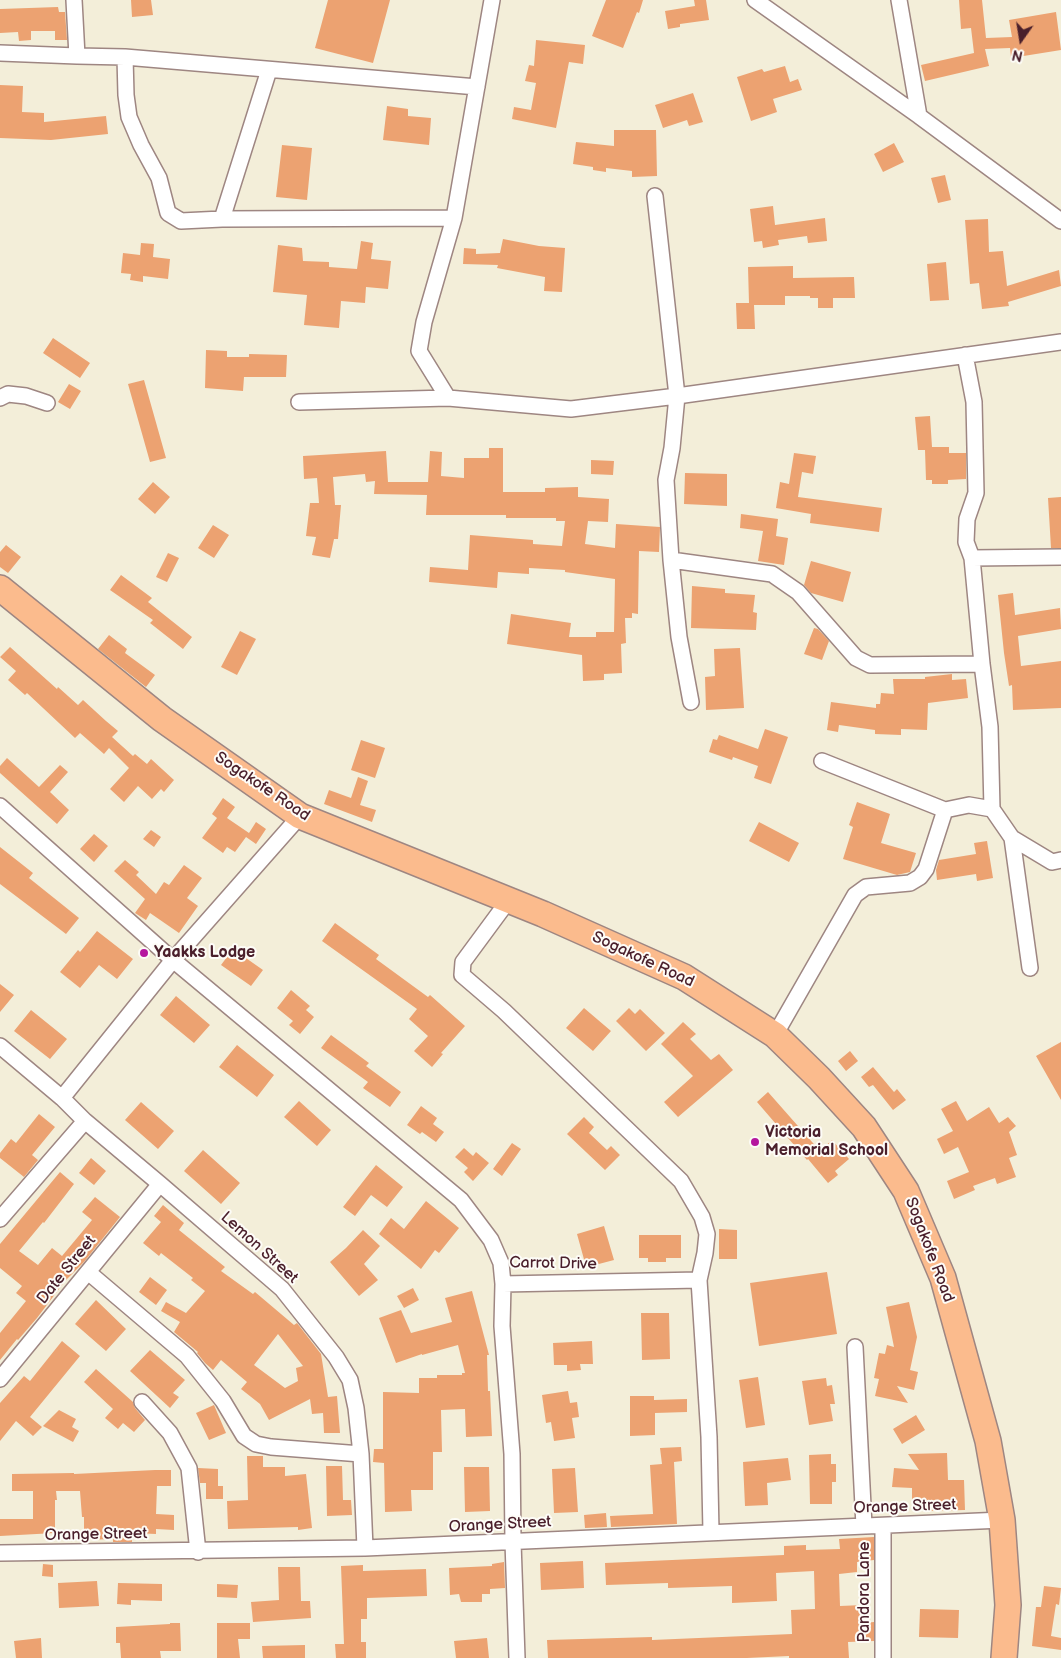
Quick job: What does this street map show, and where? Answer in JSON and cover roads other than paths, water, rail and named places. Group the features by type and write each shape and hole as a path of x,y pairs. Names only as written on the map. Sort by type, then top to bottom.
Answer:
{"main road":[{"name":"Sogakofe Road","path":"0,588 162,719 300,816 542,914 684,977 775,1036 819,1078 864,1127 906,1191 944,1278 988,1441 1002,1520 1008,1606 1004,1658"}],"street":[{"path":"74,0 77,56"},
{"path":"448,398 419,351 424,322 454,218 492,0"},
{"path":"755,0 919,116 1061,221"},
{"path":"899,0 919,116"},
{"path":"0,53 125,57 477,87"},
{"path":"125,57 126,95 129,117 141,145 159,178 168,213 181,221 222,219 454,218"},
{"path":"222,219 269,70"},
{"path":"655,196 677,396 666,480 671,560 679,636 691,702"},
{"path":"298,402 448,398 571,409 1061,342"},
{"path":"965,355 974,402 976,493 968,519 966,542 972,558 990,727 992,809 1012,838 1052,862 1061,860"},
{"path":"0,398 8,394 26,396 47,404"},
{"path":"972,558 1061,557"},
{"path":"671,560 772,574 798,592 856,658 870,665 982,664"},
{"path":"822,761 945,810 969,805 992,809"},
{"name":"Carrot Drive","path":"0,806 174,960 461,1200 491,1240 501,1263 503,1284 698,1280"},
{"path":"775,1036 855,894 866,888 910,883 920,877 926,869 945,810"},
{"path":"62,1098 174,960 300,816"},
{"path":"1012,838 1030,968"},
{"path":"508,901 463,962 462,975 518,1024 681,1180 702,1217 707,1234 705,1253 698,1280 709,1437 711,1532"},
{"name":"Lemon Street","path":"0,1046 282,1290 336,1357 350,1380 356,1408 361,1454 365,1548"},
{"path":"0,1219 85,1121"},
{"name":"Date Street","path":"0,1379 160,1184"},
{"path":"88,1272 187,1356 223,1401 244,1436 256,1444 271,1447 361,1454"},
{"path":"503,1284 502,1326 512,1454 517,1658"},
{"path":"854,1347 864,1526"},
{"path":"142,1402 170,1433 189,1468 198,1552"},
{"name":"Orange Street","path":"0,1553 198,1552 365,1548 1002,1520"},
{"name":"Pandora Lane","path":"883,1526 883,1658"}],"place":[{"name":"Yaakks Lodge","path":"144,953"},
{"name":"Victoria Memorial School","path":"755,1142"}]}
